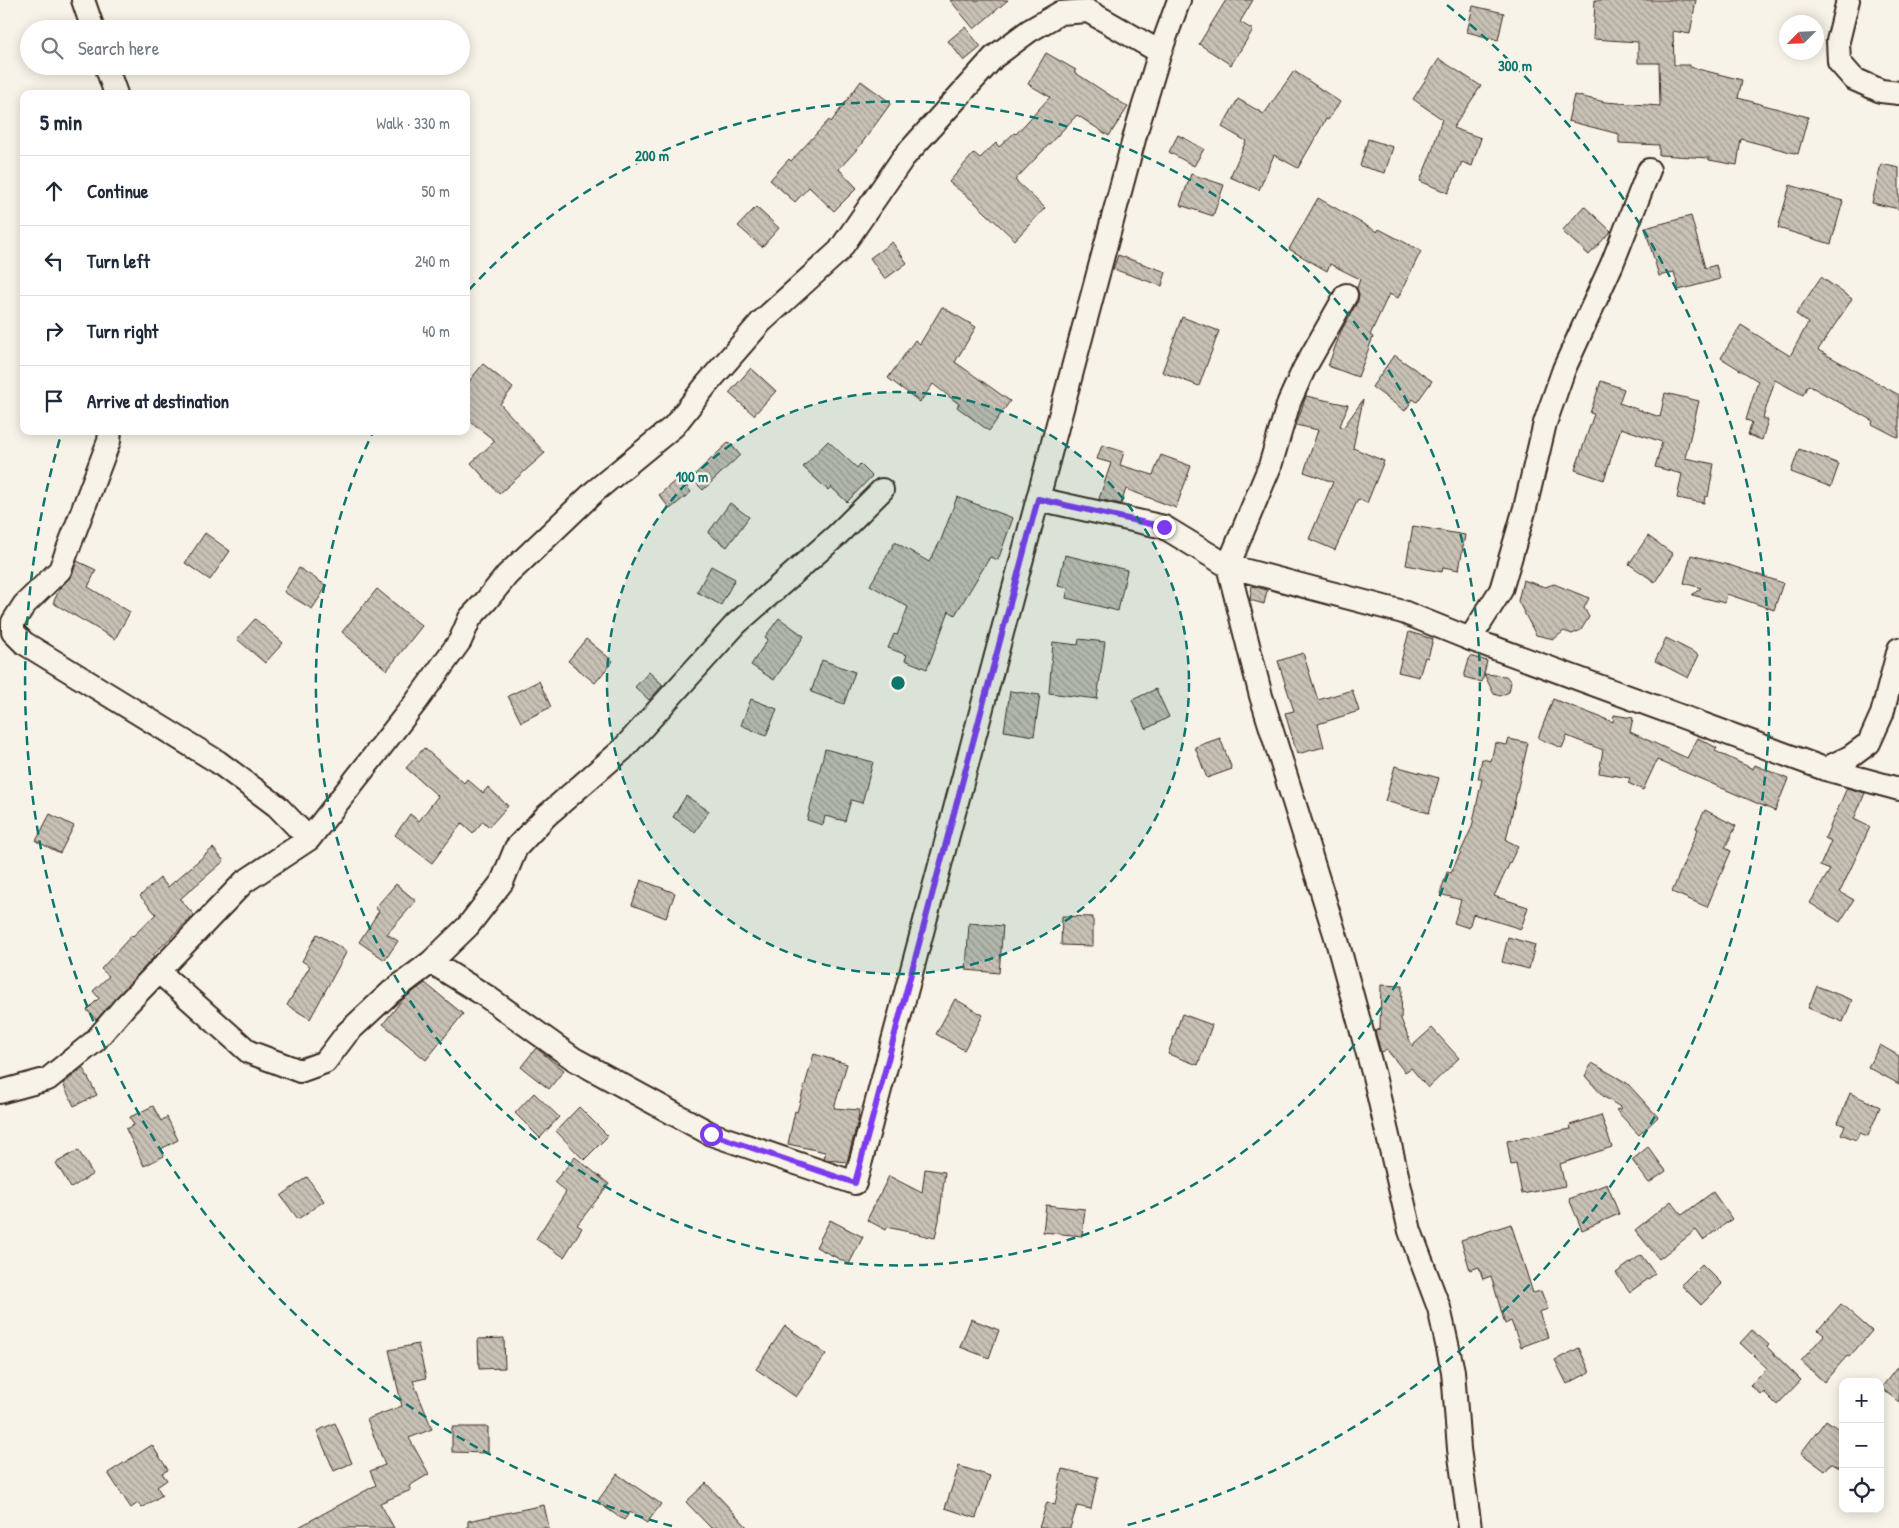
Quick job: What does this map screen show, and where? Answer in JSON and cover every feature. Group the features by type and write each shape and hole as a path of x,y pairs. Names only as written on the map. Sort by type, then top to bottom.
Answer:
{"street":[{"path":"83,0 90,20"},
{"path":"431,962 486,996 574,1059 711,1134 855,1183 1137,128 1178,0"},
{"path":"1848,0 1838,41 1839,62 1854,79 1881,91 1899,93"},
{"path":"0,1092 48,1079 96,1041 125,1006 244,882 309,840 416,702 460,641 470,618 507,575 595,491 674,426 707,384 761,322 838,251 903,158 994,57 1029,31 1060,13 1088,11 1160,52"},
{"path":"109,75 115,90"},
{"path":"1470,639 1501,590 1525,508 1545,423 1564,369 1612,264 1649,170"},
{"path":"1346,295 1304,369 1289,402 1270,466 1228,566 1261,696 1341,955 1374,1076 1410,1231 1439,1308 1453,1371 1459,1448 1470,1528"},
{"path":"110,435 109,441 60,570 24,605 13,622 13,632 24,643 218,762 277,806 309,840"},
{"path":"158,972 249,1052 300,1071 325,1062 347,1033 385,998 431,962 468,926 502,882 516,848 546,816 622,750 736,624 837,535 882,490"},
{"path":"1038,499 1164,527 1228,566 1403,612 1470,639 1825,769 1899,790"},
{"path":"1825,769 1850,757 1869,744 1882,714 1899,649"}],"building":[{"path":"950,0 1008,0 974,29"},
{"path":"1226,0 1253,0 1240,22 1253,30 1231,65 1199,44"},
{"path":"1595,0 1696,0 1690,34 1673,31 1674,65 1690,65 1690,67 1742,80 1738,98 1808,117 1798,154 1741,139 1737,165 1709,160 1709,158 1659,155 1659,145 1619,143 1619,134 1568,121 1574,95 1605,102 1660,106 1659,63 1638,63 1638,42 1593,39"},
{"path":"1473,6 1504,13 1498,40 1467,32"},
{"path":"965,27 981,47 964,61 948,41"},
{"path":"1046,53 1076,70 1074,72 1128,107 1109,136 1077,115 1015,180 1045,208 1015,240 972,200 949,182 974,153 980,158 996,143 999,147 1014,133 1016,134 1050,97 1028,84"},
{"path":"1439,59 1481,86 1453,128 1481,138 1472,166 1462,162 1448,193 1420,181 1442,119 1413,99"},
{"path":"1294,71 1340,102 1328,120 1326,119 1298,168 1274,155 1259,190 1230,177 1246,141 1222,127 1238,99 1264,114"},
{"path":"861,81 891,103 859,147 839,169 857,188 834,211 809,187 795,202 770,180 789,159 791,161 829,120 831,122"},
{"path":"1178,135 1204,149 1194,166 1169,152"},
{"path":"1368,139 1393,147 1385,173 1360,166"},
{"path":"1881,164 1899,168 1899,209 1872,203"},
{"path":"1191,174 1224,185 1213,216 1180,205"},
{"path":"1790,185 1843,201 1831,244 1778,228"},
{"path":"1318,198 1377,232 1379,229 1421,251 1398,298 1389,294 1370,335 1373,337 1358,377 1328,366 1341,331 1358,301 1359,294 1357,288 1360,279 1330,264 1327,271 1289,249"},
{"path":"1584,206 1611,231 1589,255 1562,231"},
{"path":"756,207 779,228 762,247 738,226"},
{"path":"1691,216 1705,268 1716,265 1720,279 1679,290 1674,272 1659,276 1645,228"},
{"path":"892,242 907,263 885,279 870,258"},
{"path":"1118,255 1166,272 1162,286 1113,269"},
{"path":"1821,277 1852,299 1818,350 1899,395 1899,438 1872,424 1873,421 1808,385 1803,395 1775,380 1763,418 1768,420 1762,440 1748,435 1752,422 1746,420 1758,381 1721,358 1741,325 1790,356 1808,323 1796,314"},
{"path":"942,307 976,327 955,362 1010,401 989,431 957,407 959,404 933,384 920,402 888,378 915,340 920,344"},
{"path":"1182,317 1219,331 1199,386 1162,372"},
{"path":"1394,355 1432,381 1417,402 1413,399 1405,411 1372,387"},
{"path":"483,364 513,388 500,404 545,453 499,494 471,463 495,441 470,421 470,380"},
{"path":"751,368 776,391 754,415 729,393"},
{"path":"1601,381 1624,389 1619,403 1660,417 1665,393 1699,401 1685,458 1714,464 1708,497 1705,496 1704,503 1677,498 1682,474 1655,467 1662,442 1621,428 1604,480 1575,470 1594,414 1590,413"},
{"path":"1306,396 1348,405 1340,426 1343,428 1363,400 1353,448 1384,461 1367,503 1358,499 1335,550 1309,539 1333,482 1304,472 1318,430 1296,425"},
{"path":"828,441 857,468 860,464 872,476 847,502 831,487 828,490 803,467"},
{"path":"729,442 740,455 703,490 691,478"},
{"path":"1102,445 1124,452 1120,465 1153,475 1161,455 1191,466 1176,508 1126,489 1121,504 1099,499 1111,463 1097,459"},
{"path":"1799,449 1839,464 1831,487 1791,472"},
{"path":"679,477 691,492 670,509 659,495"},
{"path":"957,497 1013,518 998,560 990,557 955,615 949,611 927,669 905,660 907,655 888,648 894,634 897,635 908,607 870,585 895,542 929,562 941,540"},
{"path":"730,503 749,517 727,547 708,533"},
{"path":"1413,526 1465,535 1459,570 1443,567 1442,572 1406,565"},
{"path":"205,533 230,551 210,580 185,563"},
{"path":"1648,536 1673,554 1655,582 1629,564"},
{"path":"1065,555 1127,570 1118,611 1066,598 1068,588 1058,586"},
{"path":"1691,555 1783,583 1774,610 1727,594 1725,603 1692,595 1701,588 1684,583"},
{"path":"77,561 96,570 88,587 130,612 115,639 53,603 60,588 72,575"},
{"path":"711,566 735,579 721,605 697,592"},
{"path":"299,568 327,586 312,609 284,592"},
{"path":"1523,580 1545,587 1554,584 1589,598 1584,608 1589,617 1581,630 1572,634 1564,631 1554,639 1536,635 1518,601"},
{"path":"1252,586 1267,590 1264,604 1250,600"},
{"path":"377,589 422,626 387,670 342,632"},
{"path":"779,618 804,636 774,680 751,665 768,639 765,637"},
{"path":"255,619 283,643 265,663 237,639"},
{"path":"1409,632 1433,639 1428,658 1425,657 1419,677 1398,672"},
{"path":"1666,638 1699,655 1688,678 1655,661"},
{"path":"586,639 613,661 595,683 568,661"},
{"path":"1079,639 1105,642 1097,699 1049,693 1053,642 1078,645"},
{"path":"1303,653 1318,700 1352,690 1359,711 1318,724 1324,747 1297,754 1285,713 1294,711 1278,661"},
{"path":"1470,656 1487,661 1482,682 1464,677"},
{"path":"822,660 855,672 844,704 811,692"},
{"path":"649,672 663,685 649,700 635,687"},
{"path":"1484,674 1506,676 1511,682 1509,692 1500,696 1494,694"},
{"path":"539,681 551,707 521,722 508,696"},
{"path":"1156,689 1169,717 1146,729 1132,700"},
{"path":"1010,691 1040,695 1034,736 1004,731"},
{"path":"751,699 777,709 766,736 741,725"},
{"path":"1553,699 1613,722 1614,715 1633,718 1630,732 1687,758 1698,738 1717,748 1715,751 1753,769 1755,765 1788,779 1775,811 1657,760 1643,790 1628,783 1630,778 1599,773 1603,750 1567,736 1562,748 1538,738"},
{"path":"1220,738 1232,769 1207,778 1195,747"},
{"path":"1509,739 1528,743 1506,840 1518,846 1494,896 1528,907 1521,929 1473,914 1469,928 1454,923 1461,900 1440,894 1447,872 1451,873 1472,827 1482,779 1478,779 1482,759 1491,761 1495,743 1507,745"},
{"path":"424,748 464,783 467,779 483,793 488,787 508,806 489,827 483,821 473,833 462,823 432,863 395,835 410,814 419,821 438,796 406,768"},
{"path":"825,749 873,762 862,803 851,800 845,821 825,816 823,825 807,820"},
{"path":"1395,766 1439,778 1429,813 1385,801"},
{"path":"1847,788 1865,793 1854,819 1870,827 1840,892 1854,900 1840,922 1810,903 1830,870 1820,866 1831,841 1825,838"},
{"path":"686,796 709,811 695,832 673,817"},
{"path":"1705,810 1736,826 1725,848 1731,851 1707,907 1672,892 1698,829 1696,828"},
{"path":"50,814 74,826 60,853 36,841"},
{"path":"213,848 224,861 180,899 194,915 153,955 155,956 96,1020 87,1010 99,998 93,991 109,976 101,969 132,935 156,914 140,896 160,878 168,887"},
{"path":"641,880 675,893 666,918 632,905"},
{"path":"396,884 416,901 387,934 398,941 385,960 359,942 379,911 375,908"},
{"path":"1062,916 1093,917 1093,946 1061,945"},
{"path":"969,923 1003,926 999,973 966,970"},
{"path":"317,934 347,951 310,1019 287,1005 310,966 302,961"},
{"path":"1508,937 1535,945 1529,969 1502,962"},
{"path":"425,983 463,1014 426,1060 383,1024 402,1000"},
{"path":"1381,985 1402,986 1401,1019 1412,1046 1432,1028 1459,1058 1428,1088 1411,1068 1405,1072 1387,1050 1381,1052 1375,1031 1380,1029"},
{"path":"1817,986 1852,1000 1843,1022 1808,1008"},
{"path":"955,999 983,1015 964,1050 936,1034"},
{"path":"1182,1014 1212,1025 1198,1065 1168,1054"},
{"path":"1880,1045 1899,1056 1899,1084 1868,1067"},
{"path":"536,1048 564,1070 549,1089 521,1067"},
{"path":"814,1054 847,1064 834,1108 859,1110 847,1162 824,1159 825,1152 788,1144 795,1111 797,1112"},
{"path":"1592,1063 1627,1083 1658,1117 1639,1135 1616,1110 1622,1108 1604,1097 1585,1076"},
{"path":"83,1068 97,1095 74,1106 63,1084"},
{"path":"534,1093 559,1117 540,1138 515,1113"},
{"path":"1850,1093 1880,1107 1868,1136 1860,1133 1856,1140 1841,1134 1845,1126 1838,1123"},
{"path":"153,1106 161,1121 167,1117 178,1140 161,1149 164,1156 144,1166 126,1129 134,1125 130,1117"},
{"path":"579,1107 608,1136 584,1160 556,1131"},
{"path":"1601,1115 1612,1147 1560,1164 1565,1186 1522,1194 1516,1164 1511,1165 1507,1141 1571,1129 1570,1125"},
{"path":"1648,1147 1666,1171 1649,1183 1632,1160"},
{"path":"78,1150 93,1174 71,1188 56,1163"},
{"path":"575,1157 609,1184 577,1225 582,1228 564,1257 536,1239 566,1192 554,1182"},
{"path":"925,1169 945,1172 935,1238 887,1227 886,1230 867,1220 889,1176 922,1193"},
{"path":"307,1177 324,1201 298,1219 281,1196"},
{"path":"1607,1184 1619,1214 1582,1230 1569,1199"},
{"path":"1713,1192 1732,1219 1703,1240 1696,1230 1659,1259 1635,1230 1671,1201 1682,1215"},
{"path":"1046,1205 1085,1209 1082,1236 1043,1232"},
{"path":"830,1220 863,1237 849,1264 816,1247"},
{"path":"1511,1224 1533,1293 1541,1291 1548,1309 1539,1312 1548,1337 1521,1347 1511,1321 1505,1324 1491,1276 1483,1279 1479,1267 1470,1270 1461,1240"},
{"path":"1641,1255 1655,1274 1630,1292 1616,1273"},
{"path":"1702,1264 1722,1284 1701,1305 1681,1285"},
{"path":"1841,1304 1872,1331 1824,1382 1801,1361 1824,1335 1818,1330"},
{"path":"971,1319 999,1330 989,1358 960,1347"},
{"path":"785,1326 826,1354 796,1397 756,1369"},
{"path":"1752,1330 1769,1345 1767,1347 1801,1380 1777,1405 1764,1392 1761,1395 1750,1385 1767,1368 1740,1343"},
{"path":"504,1338 505,1368 479,1369 478,1339"},
{"path":"418,1344 426,1378 413,1381 432,1429 409,1438 429,1474 409,1486 411,1490 380,1503 394,1528 297,1528 376,1485 370,1471 385,1465 367,1419 402,1406 389,1350"},
{"path":"1579,1348 1590,1372 1567,1384 1555,1360"},
{"path":"1899,1365 1899,1402 1884,1390 1884,1384"},
{"path":"1826,1420 1839,1429 1839,1468 1831,1463 1825,1471 1801,1453"},
{"path":"335,1423 352,1463 334,1471 317,1431"},
{"path":"452,1427 488,1427 488,1453 452,1452"},
{"path":"152,1445 168,1470 162,1473 167,1480 157,1487 162,1495 142,1508 138,1503 131,1508 108,1473"},
{"path":"959,1466 990,1476 976,1518 945,1508"},
{"path":"1062,1469 1098,1477 1091,1509 1077,1506 1070,1528 1039,1528 1047,1502 1055,1505"},
{"path":"617,1474 661,1504 647,1523 630,1512 624,1520 597,1502"},
{"path":"706,1483 748,1528 711,1528 686,1502"},
{"path":"544,1505 549,1528 468,1528 468,1521"}],"route":[{"path":"711,1134 855,1183 1038,499 1164,527"}]}
